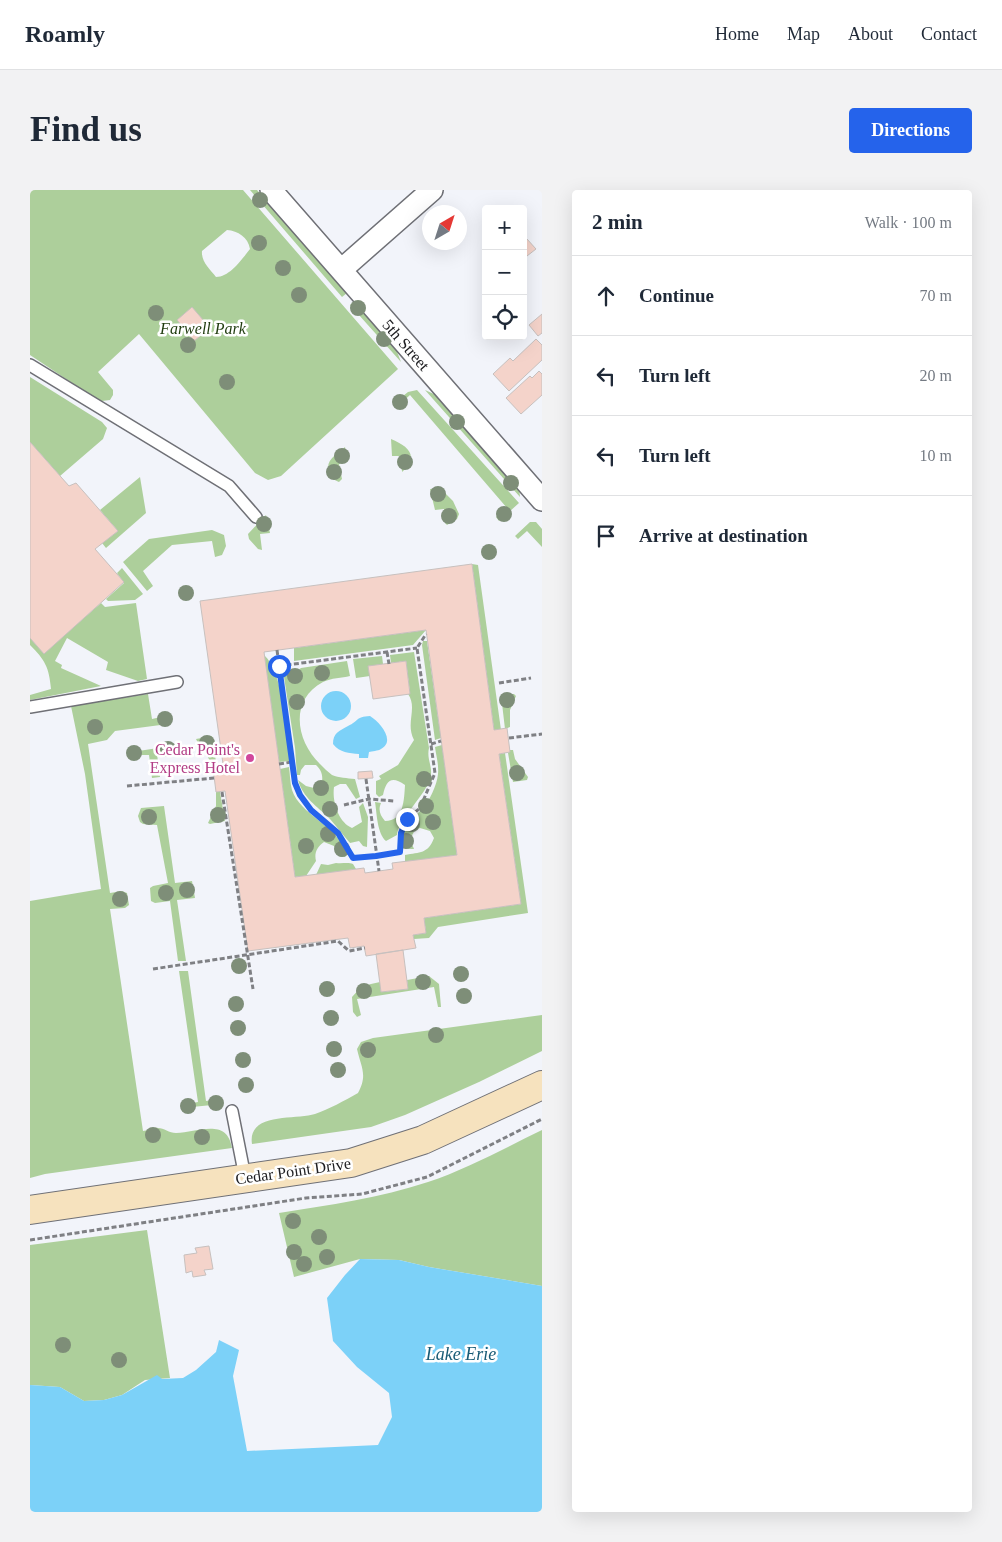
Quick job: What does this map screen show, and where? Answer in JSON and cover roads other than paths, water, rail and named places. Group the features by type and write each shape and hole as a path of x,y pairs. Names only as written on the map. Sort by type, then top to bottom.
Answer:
{"main road":[{"name":"Cedar Point Drive","path":"30,1210 351,1163 423,1140 542,1085"}],"street":[{"name":"5th Street","path":"271,190 542,500"},
{"path":"341,270 432,190"}],"lane":[{"path":"30,365 229,486 256,517"},
{"path":"30,707 177,682"},
{"path":"232,1111 245,1178"}],"water":[{"path":"336,691 347,695 351,706 347,717 336,721 325,717 321,706 325,695"},
{"path":"370,716 385,732 387,741 385,746 369,752 368,758 359,758 359,754 342,751 333,744 334,737 339,731 359,718"},
{"name":"Lake Erie","path":"360,1259 399,1260 429,1267 542,1286 542,1512 30,1512 30,1385 60,1387 84,1401 104,1400 122,1395 157,1375 162,1379 183,1378 196,1370 216,1352 219,1340 239,1350 233,1376 247,1451 378,1445 392,1417 389,1393 357,1367 333,1341 327,1298"}],"place":[{"name":"Cedar Point's Express Hotel","path":"250,758"}],"park label":[{"name":"Farwell Park","path":"203,328"}]}
